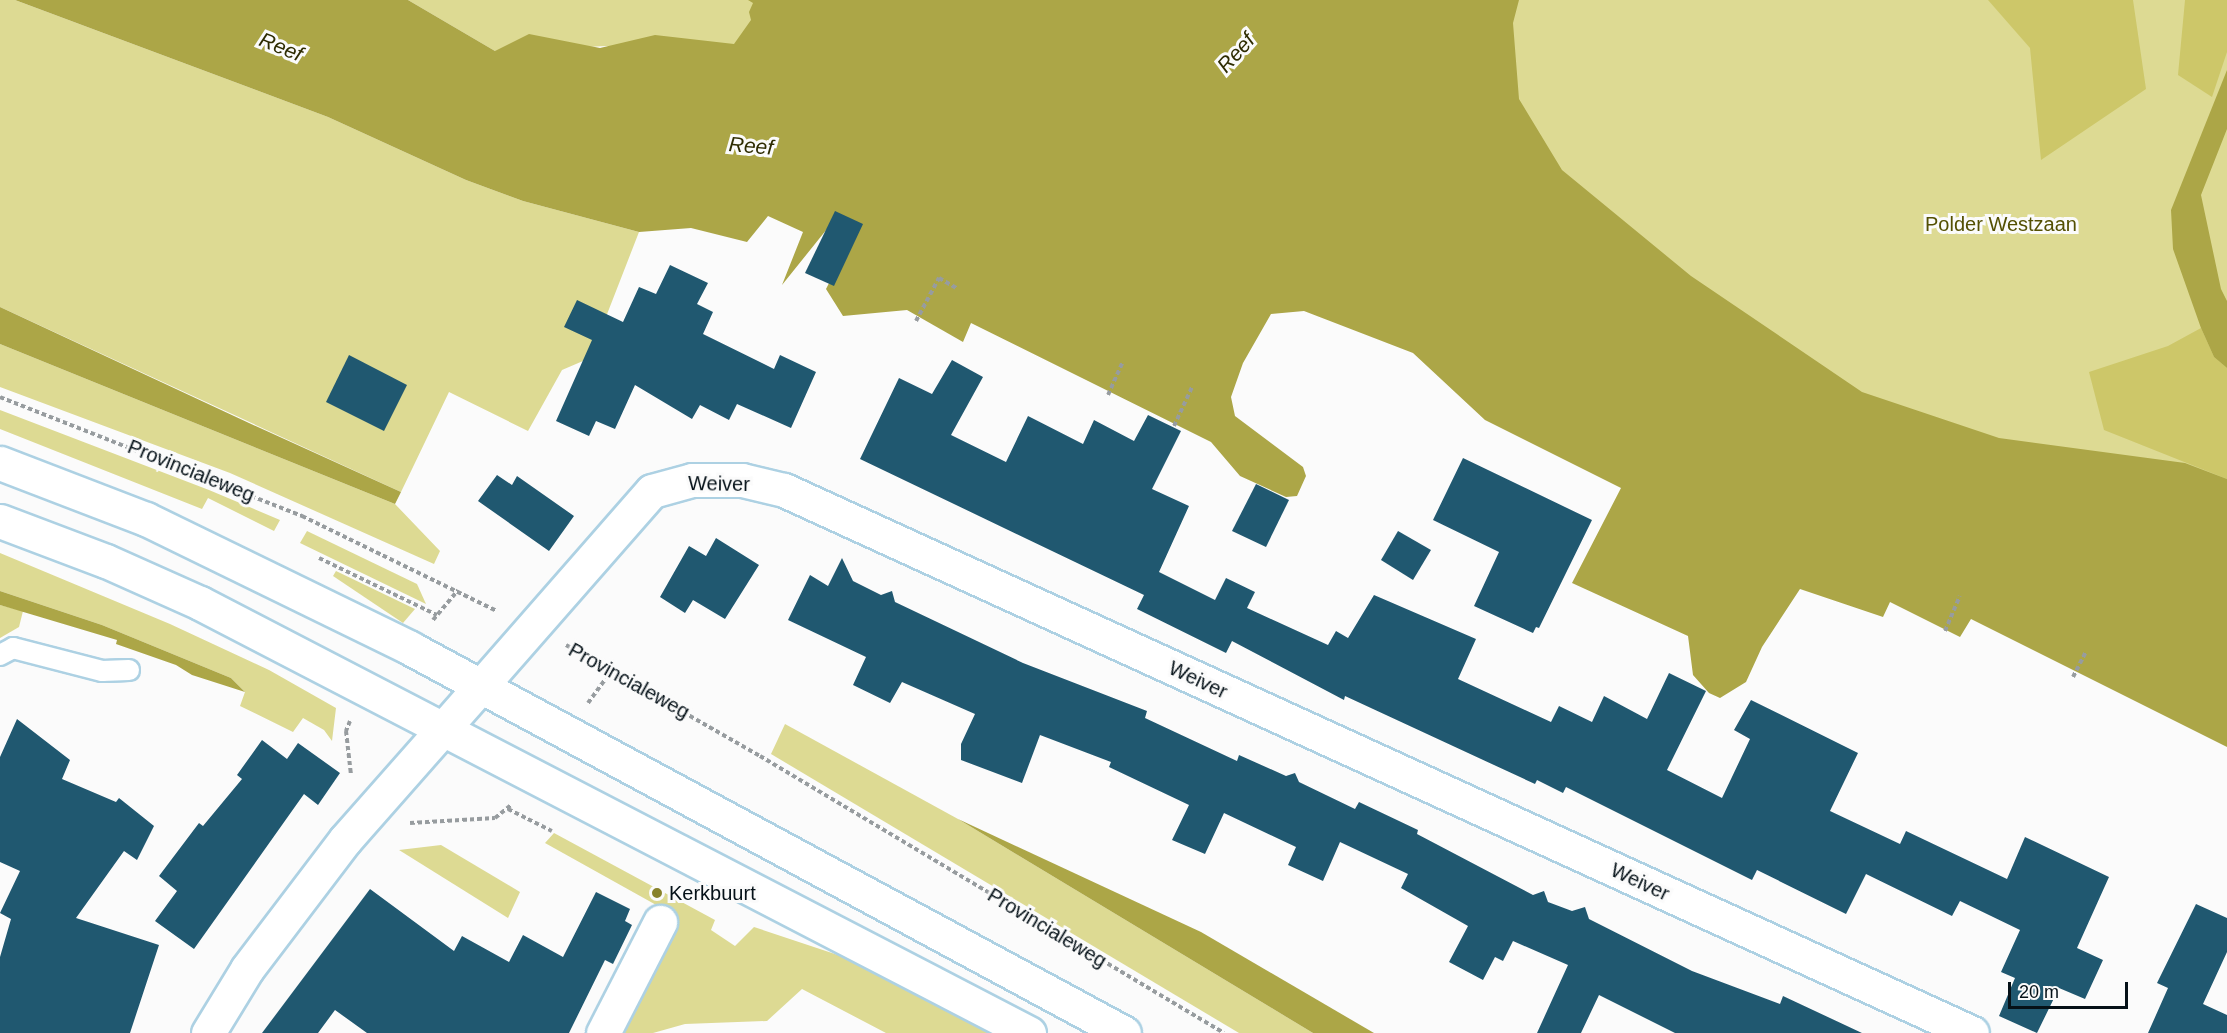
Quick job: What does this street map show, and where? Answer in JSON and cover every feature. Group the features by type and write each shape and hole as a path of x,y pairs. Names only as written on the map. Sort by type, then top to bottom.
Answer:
{"main road":[{"path":"0,464 135,515 231,558 481,686 1124,1033"},
{"name":"Weiver","path":"481,686 652,491 692,480 742,480 784,490 1972,1033"},
{"path":"0,521 106,561 201,603 1029,1033"},
{"path":"208,1033 247,969 345,840 481,686"},
{"path":"603,1033 660,922"}],"lane":[{"path":"0,655 13,648 102,670 129,670"}],"path":[{"path":"916,321 939,278 958,289"},
{"path":"1108,395 1122,363"},
{"path":"1174,426 1192,387"},
{"name":"Provincialeweg","path":"0,397 302,516 532,628 642,687 1224,1033"},
{"path":"312,555 437,615"},
{"path":"1945,631 1960,596"},
{"path":"2073,677 2086,652"}],"green space":[{"path":"0,0 15,0 328,117 466,180 523,201 639,232 590,358 562,370 528,431 449,392 401,492 0,307"},
{"name":"Polder Westzaan","path":"408,0 2227,0 2227,493 1992,450 607,46 495,51"},
{"path":"0,344 395,504 440,551 434,564 230,473 0,387"},
{"path":"0,410 209,490 280,520 274,531 208,498 202,509 0,429"},
{"path":"307,531 417,584 426,604 300,543"},
{"path":"0,553 170,624 269,670 336,708 332,741 324,730 303,718 293,732 240,706 245,692 231,678 102,625 0,591"},
{"path":"336,571 415,609 403,623 333,576"},
{"path":"0,605 23,611 19,627 0,638"},
{"path":"785,724 958,819 1313,1033 1239,1033 771,754"},
{"path":"554,833 715,920 711,930 735,946 754,927 877,968 998,1033 886,1033 802,989 767,1021 685,1024 653,1033 613,1033 658,906 545,843"},
{"path":"441,845 520,892 508,918 399,850"}],"shaded area":[{"path":"1988,0 2133,0 2146,89 2041,160 2030,48"},
{"path":"2185,0 2227,0 2227,52 2212,97 2178,75"},
{"path":"2201,328 2214,357 2227,368 2227,479 2104,430 2089,372 2168,346"}],"water":[{"name":"Reef","path":"15,0 408,0 495,51 529,34 600,48 655,35 734,44 751,20 749,12 753,3 748,0 1519,0 1513,23 1519,99 1562,170 1691,276 1862,392 1999,438 2185,463 2227,479 2227,747 1971,619 1960,637 1890,602 1883,617 1800,589 1762,647 1746,682 1720,698 1709,693 1693,675 1688,636 1572,583 1621,488 1485,420 1413,353 1304,311 1271,314 1243,363 1231,397 1235,416 1303,467 1306,476 1297,496 1286,497 1240,476 1211,442 971,323 963,342 907,310 843,316 826,289 858,226 835,219 782,285 803,232 768,216 747,242 691,228 639,232 523,201 466,180 328,117"},
{"path":"2227,70 2227,129 2201,195 2221,289 2227,301 2227,368 2214,357 2201,328 2173,249 2171,210"},
{"path":"0,307 401,492 395,504 0,344"},
{"path":"0,591 102,625 231,678 245,692 192,675 176,665 116,644 117,640 0,605"},
{"path":"958,819 1201,932 1374,1033 1313,1033"}],"building":[{"path":"835,211 863,224 834,286 805,273"},
{"path":"670,265 708,283 697,304 713,312 703,334 774,369 780,355 816,372 791,428 737,404 729,420 700,405 692,419 635,385 615,429 596,421 589,436 556,421 592,340 564,327 577,300 623,322 639,287 656,294"},
{"path":"349,355 407,385 384,431 326,402"},
{"path":"952,360 983,377 951,435 1006,462 1028,416 1083,444 1094,420 1134,441 1148,415 1181,431 1152,489 1189,506 1159,572 1215,600 1226,578 1255,592 1247,608 1328,645 1336,631 1348,638 1374,595 1476,639 1458,679 1551,722 1559,706 1592,722 1604,696 1647,719 1669,673 1706,691 1667,770 1722,798 1750,739 1734,730 1751,700 1858,753 1830,811 1900,844 1906,831 2007,879 2025,837 2109,877 2077,948 2103,960 2085,999 2059,988 2037,1033 1999,1016 2015,978 2001,972 2020,930 1960,901 1952,916 1866,874 1846,914 1757,870 1752,880 1566,787 1563,793 1537,780 1535,784 1345,696 1344,700 1232,641 1226,653 1137,609 1144,595 860,459 899,378 932,394"},
{"path":"1463,458 1592,520 1539,628 1536,627 1533,633 1474,606 1499,552 1433,520"},
{"path":"497,475 512,485 517,476 574,516 549,551 478,501"},
{"path":"1256,484 1289,500 1266,547 1232,531"},
{"path":"1398,531 1431,550 1413,580 1381,560"},
{"path":"716,538 759,565 725,619 693,600 685,613 660,597 689,546 706,556"},
{"path":"842,558 853,581 881,595 892,591 895,602 1023,663 1147,711 1145,718 1237,761 1239,755 1286,776 1295,773 1299,782 1355,809 1359,802 1418,830 1417,834 1533,895 1544,891 1548,902 1572,911 1585,907 1589,919 1692,971 1780,1004 1783,996 1862,1033 1675,1033 1599,995 1581,1033 1537,1033 1568,965 1513,941 1503,961 1495,957 1483,980 1449,962 1468,926 1401,888 1408,874 1340,842 1323,881 1288,865 1296,847 1224,813 1205,854 1172,840 1189,805 1109,767 1111,762 1040,735 1022,783 961,760 961,744 975,714 902,682 890,703 853,685 866,657 788,620 810,575 828,586"},
{"path":"17,719 70,760 62,779 116,802 119,798 154,826 137,860 124,851 76,918 159,945 130,1033 0,1033 0,957 11,919 0,913 20,871 0,862 0,757"},
{"path":"262,740 287,759 298,743 340,773 318,805 304,794 194,949 155,921 177,891 159,876 199,823 203,826 242,779 237,775"},
{"path":"370,889 454,951 462,936 509,962 523,935 563,957 596,892 630,909 625,921 632,925 613,964 605,960 569,1033 367,1033 335,1010 318,1033 262,1033"},
{"path":"2196,904 2227,918 2227,952 2203,1004 2227,1015 2227,1033 2148,1033 2168,988 2157,983"}],"place":[{"name":"Kerkbuurt","path":"657,893"}]}
